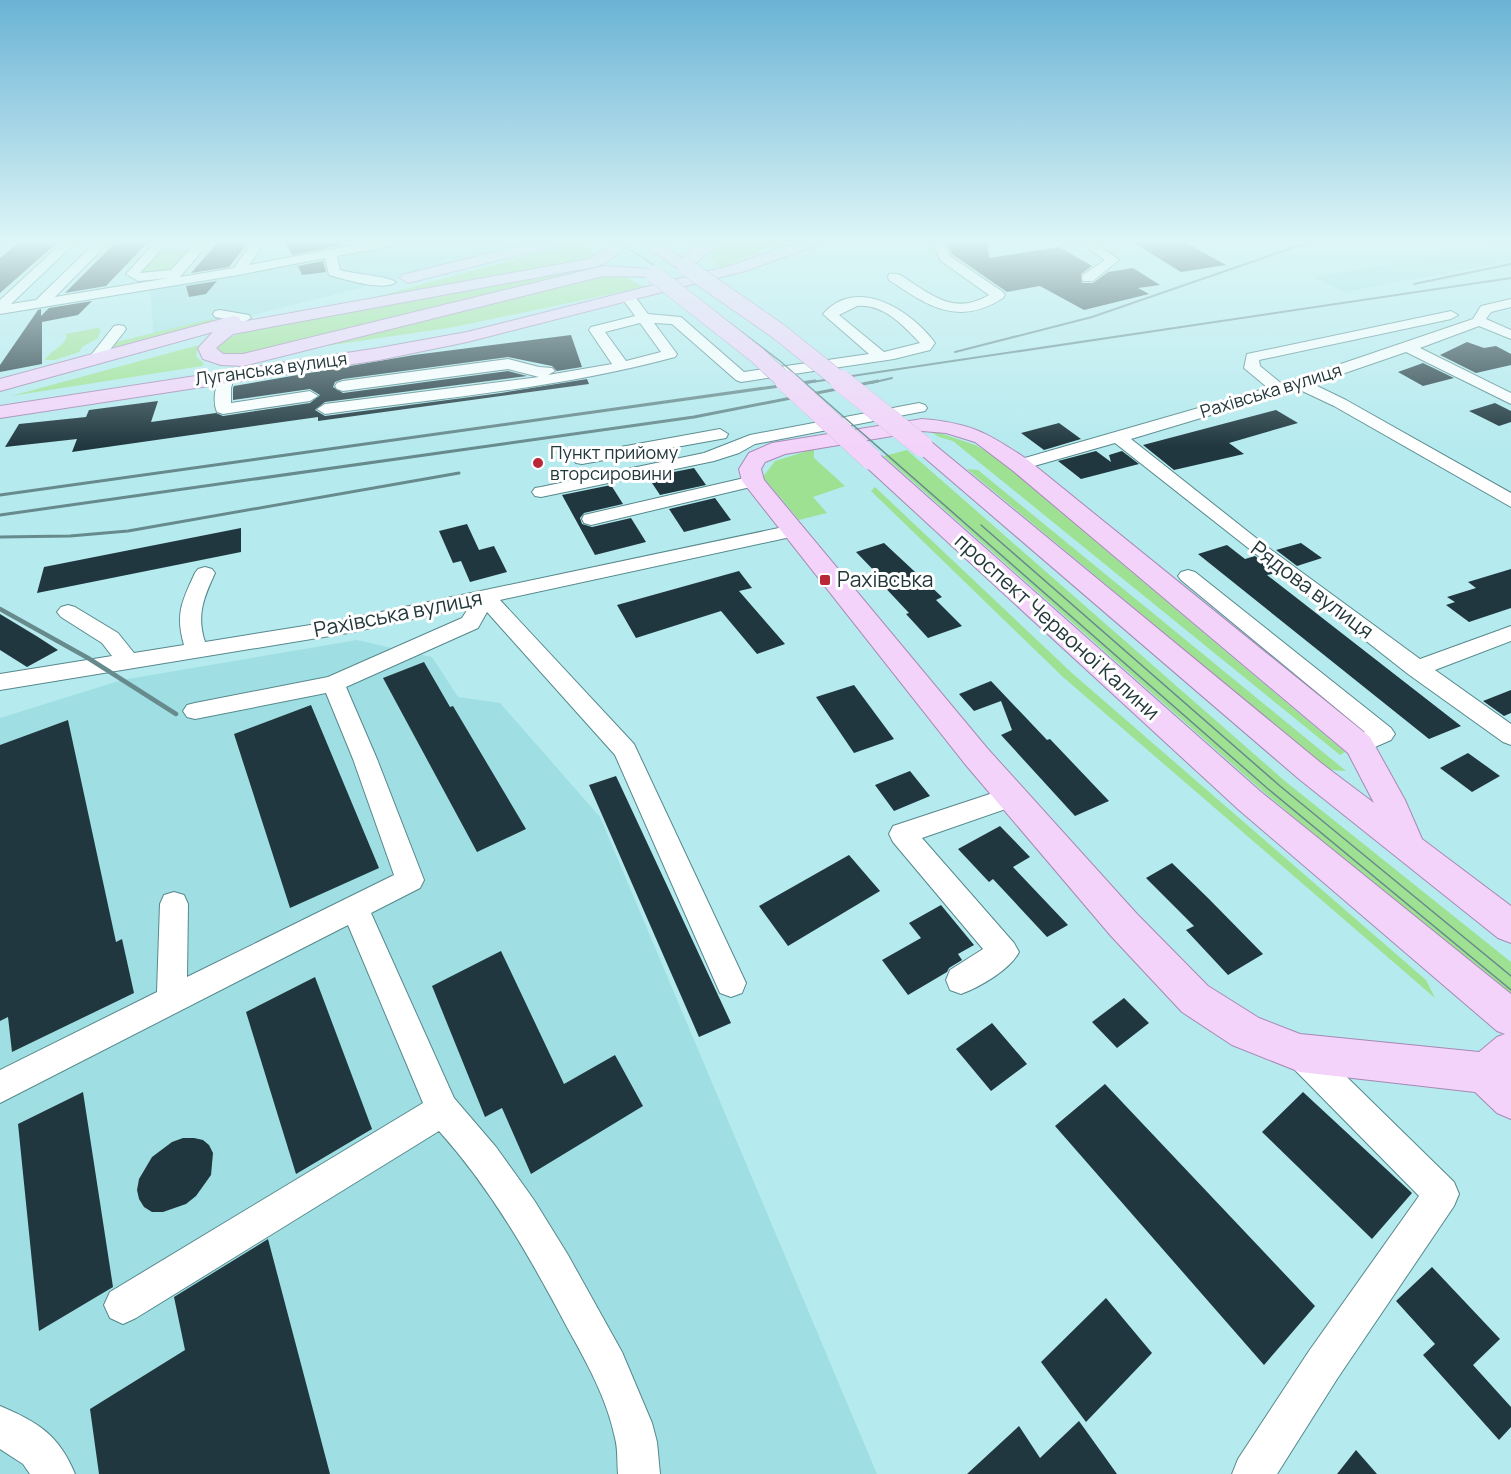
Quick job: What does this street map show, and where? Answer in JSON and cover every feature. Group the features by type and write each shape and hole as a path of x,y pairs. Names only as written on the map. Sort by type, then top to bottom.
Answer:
{"main road":[{"path":"0,385 281,309"},
{"path":"0,392 223,322 285,309"},
{"path":"223,322 313,309"},
{"path":"223,322 207,348 210,355 222,359 243,360 438,309"},
{"name":"Луганська вулиця","path":"0,412 425,346 580,309"},
{"name":"проспект Червоної Калини","path":"698,309 757,355 1250,801 1511,1018"},
{"path":"746,309 778,331 922,446 1310,771 1511,927"},
{"path":"0,401 243,360 383,342 551,316"},
{"path":"1410,849 1389,800 1359,745 1020,465 981,438 948,427 922,424 780,448 757,458 746,466 793,531 1011,796 1124,925 1196,999 1246,1032 1300,1053 1502,1074"}],"street":[{"path":"325,409 548,380 670,354 637,309"},
{"path":"842,309 830,314 881,357"},
{"path":"620,364 596,330 644,318 676,320 741,377 881,357 925,347 928,344 897,314 886,309"},
{"name":"Рахівська вулиця","path":"1020,465 1119,438 1409,348 1479,321 1480,313 1485,309"},
{"path":"1278,389 1252,368 1252,357 1451,315"},
{"path":"223,322 244,318"},
{"path":"1479,321 1511,335"},
{"path":"96,358 119,329"},
{"path":"1409,348 1511,399"},
{"path":"344,386 508,364 539,372 620,364"},
{"path":"227,375 223,388 223,409 310,396"},
{"path":"1299,383 1340,403 1511,501"},
{"path":"746,466 750,440 919,408"},
{"path":"582,459 717,430 746,466"},
{"name":"Рядова вулиця","path":"1119,438 1219,520 1416,669 1511,736"},
{"path":"541,492 708,457 746,466"},
{"path":"591,519 746,466"},
{"name":"Рахівська вулиця","path":"0,682 348,626 793,531"},
{"path":"197,650 191,634 188,612 205,573"},
{"path":"1188,576 1383,734 1359,745"},
{"path":"195,711 333,684 470,623 485,597 626,750 731,983"},
{"path":"68,612 110,638 128,662"},
{"path":"1416,669 1511,633"},
{"path":"0,1087 410,880 365,759 333,684"},
{"path":"962,980 1004,952 902,834 1011,796"},
{"path":"172,1000 174,904"},
{"path":"355,909 442,1110 463,1131 488,1164 516,1205 575,1303 623,1399 636,1439 639,1474"},
{"path":"1253,1474 1323,1365 1442,1194 1300,1053"},
{"path":"123,1305 442,1110"},
{"path":"0,1426 38,1449 54,1474"}],"shaded area":[{"path":"152,309 278,309 154,340"},
{"path":"357,640 432,657 458,697 500,703 600,817 877,1474 0,1474 0,718 122,680"}],"green space":[{"path":"372,309 441,309 253,356 225,356 216,350 217,346 227,338 245,332"},
{"path":"472,309 541,309 454,327 326,346"},
{"path":"211,319 220,321 118,348 113,346 116,342"},
{"path":"101,329 98,338 82,347 79,352 55,360 45,360 65,341 67,337 65,334"},
{"path":"199,346 196,356 204,364 202,366 11,396"},
{"path":"937,432 975,445 993,455 1345,752 1340,755 953,441 933,433"},
{"path":"814,449 814,458 845,486 813,497 827,513 799,520 763,477 775,461"},
{"path":"907,450 1286,782 1511,962 1511,998 1265,793 884,456"},
{"path":"967,469 978,470 1346,771 1332,770 1325,766"},
{"path":"875,487 1073,674 1426,980 1435,998 1063,677 871,491"}],"building":[{"path":"41,309 41,316 48,309 84,309 78,315 42,322 42,364 0,372 0,365 38,310"},
{"path":"571,335 582,367 557,371 552,366 508,357 343,379 335,382 333,387 343,393 508,371 527,376 325,402 315,410 325,416 501,393 587,379 589,384 318,421 318,417 72,452 77,439 5,447 19,424 86,417 89,410 158,401 151,422 216,413 223,416 310,403 320,395 310,389 233,400 233,388 414,355"},
{"path":"1467,342 1484,348 1496,346 1511,354 1511,365 1476,373 1440,355"},
{"path":"1423,363 1454,378 1423,386 1398,372"},
{"path":"1495,403 1511,411 1511,422 1499,426 1469,411"},
{"path":"1276,410 1298,423 1229,443 1244,454 1174,470 1143,445"},
{"path":"1059,423 1081,439 1044,450 1021,433"},
{"path":"1096,451 1111,462 1109,455 1122,451 1139,464 1081,479 1058,461"},
{"path":"694,468 706,485 660,495 648,477"},
{"path":"611,485 623,504 584,513 580,518 582,524 592,527 631,518 646,542 595,555 562,495"},
{"path":"715,498 731,520 684,532 669,509"},
{"path":"467,524 479,550 494,546 507,572 470,582 461,561 453,563 439,531"},
{"path":"241,528 241,552 37,593 44,567"},
{"path":"884,543 942,597 936,600 962,626 928,638 906,614 909,613 878,580 882,579 856,552"},
{"path":"1301,543 1322,558 1297,566 1276,550"},
{"path":"1227,545 1245,559 1255,556 1276,573 1267,575 1461,726 1429,739 1198,554"},
{"path":"1511,569 1511,608 1469,622 1446,605 1455,602 1447,597 1476,588 1468,582"},
{"path":"739,571 752,588 739,591 785,644 757,654 721,611 636,638 617,605"},
{"path":"0,614 58,650 27,667 0,650"},
{"path":"424,662 450,707 453,706 526,829 477,852 383,678"},
{"path":"991,681 1109,801 1075,816 1001,735 1012,730 1001,701 974,711 959,694"},
{"path":"854,685 894,739 854,753 816,697"},
{"path":"1511,690 1511,713 1504,716 1483,701"},
{"path":"311,705 379,868 290,908 234,734"},
{"path":"68,720 116,942 122,939 134,993 12,1052 8,1017 0,1021 0,745"},
{"path":"1468,753 1500,776 1472,792 1440,768"},
{"path":"910,771 930,796 894,811 875,785"},
{"path":"616,776 731,1023 699,1037 589,785"},
{"path":"1000,826 1030,857 1013,867 1068,925 1047,937 993,879 989,882 958,849"},
{"path":"849,855 880,891 788,946 759,906"},
{"path":"1172,863 1263,954 1228,975 1186,930 1194,926 1146,878"},
{"path":"941,905 974,945 958,954 962,960 949,968 947,972 908,995 882,960 921,938 909,923"},
{"path":"501,951 564,1084 615,1055 643,1106 531,1174 502,1108 485,1117 432,986"},
{"path":"315,977 372,1129 296,1174 246,1012"},
{"path":"1124,998 1149,1023 1117,1048 1092,1022"},
{"path":"992,1023 1027,1064 991,1091 956,1049"},
{"path":"1105,1084 1315,1306 1264,1365 1055,1126"},
{"path":"83,1092 113,1287 39,1331 18,1124"},
{"path":"1303,1092 1412,1193 1372,1239 1262,1132"},
{"path":"183,1138 203,1140 209,1145 213,1153 211,1175 196,1196 186,1204 163,1212 152,1212 144,1207 139,1199 137,1190 139,1179 152,1157 172,1142"},
{"path":"268,1239 330,1474 99,1474 90,1409 185,1350 174,1297"},
{"path":"1432,1267 1500,1339 1473,1365 1511,1407 1511,1427 1499,1440 1423,1355 1435,1344 1396,1301"},
{"path":"1106,1298 1152,1353 1086,1422 1041,1362"},
{"path":"1079,1421 1117,1474 967,1474 1019,1426 1040,1458"},
{"path":"1356,1450 1377,1474 1337,1474"}],"tram line":[{"path":"711,309 780,361 1267,788 1511,990"},
{"path":"981,525 1280,786 1511,976"}],"railway":[{"path":"955,352 1116,309"},
{"path":"805,383 1304,309"},
{"path":"871,383 892,378"},
{"path":"0,495 815,381"},
{"path":"0,515 694,417 878,381"},
{"path":"0,537 70,536 128,531 459,473"},
{"path":"0,609 88,658 176,714"}],"place":[{"name":"Пункт прийому вторсировини","path":"538,463"},
{"name":"Рахівська","path":"825,580"}]}
